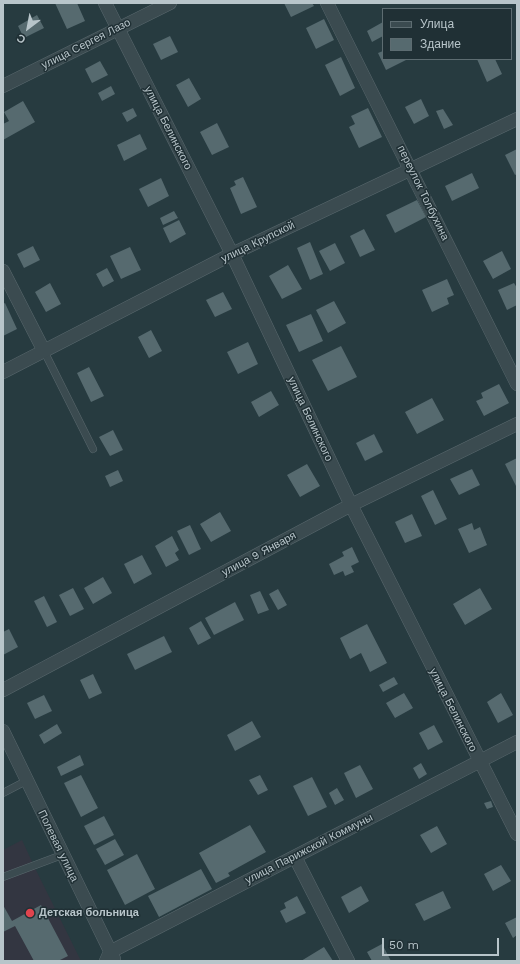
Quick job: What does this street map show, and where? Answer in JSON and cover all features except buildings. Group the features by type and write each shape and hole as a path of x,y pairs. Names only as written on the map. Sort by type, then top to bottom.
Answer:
{"street":[{"name":"улица Белинского","path":"105,3 232,254 351,506 517,834"},
{"name":"улица Сергея Лазо","path":"3,86 118,27 170,3"},
{"name":"переулок Толбухина","path":"327,3 412,170 517,384"},
{"name":"улица Крупской","path":"3,372 232,254 517,119"},
{"path":"3,271 44,351"},
{"name":"улица 9 Января","path":"3,690 351,506 517,424"},
{"name":"Полевая улица","path":"3,731 110,958"},
{"name":"улица Парижской Коммуны","path":"110,958 295,857 517,742"},
{"path":"295,857 348,961"}],"lane":[{"path":"44,351 93,449"},
{"path":"3,793 26,781"},
{"path":"3,877 62,855"}],"shaded area":[{"name":"Детская больница","path":"22,840 81,961 3,961 3,850"}],"place":[{"name":"Детская больница","path":"30,913"}]}
